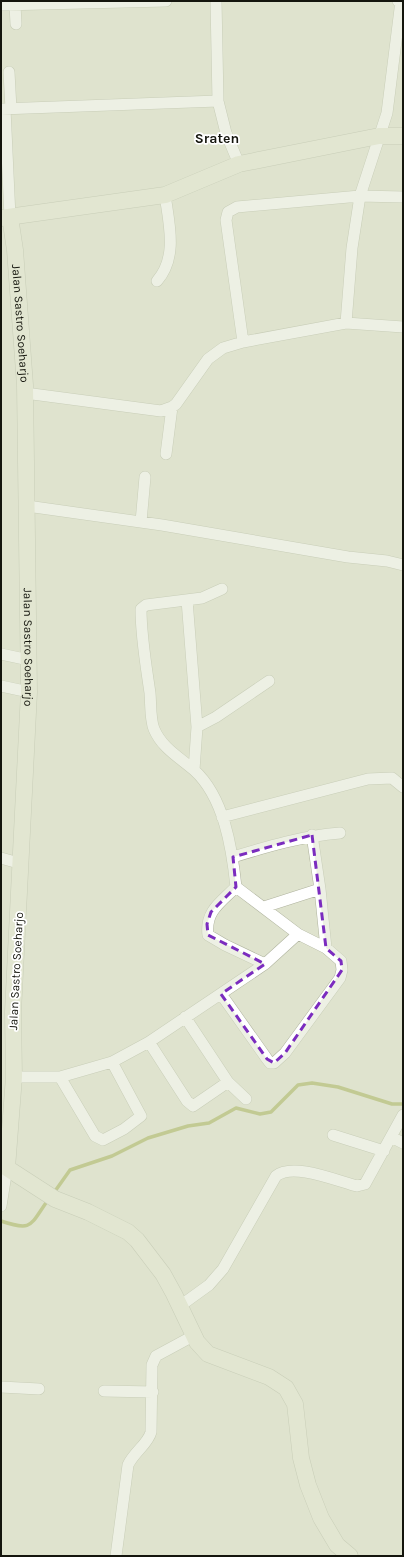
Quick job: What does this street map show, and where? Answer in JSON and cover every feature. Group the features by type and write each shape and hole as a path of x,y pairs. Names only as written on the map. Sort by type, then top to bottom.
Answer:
{"street":[{"path":"1,5 166,1"},
{"path":"216,1 218,101 226,133 239,164"},
{"path":"346,323 352,248 360,196 387,113 401,1 398,1"},
{"path":"15,5 16,24"},
{"path":"9,72 6,109 5,218 165,195 239,164 379,136 403,136"},
{"path":"6,109 218,101"},
{"path":"157,281 162,274 171,251 170,226 165,195"},
{"path":"242,342 226,220 228,212 237,207 360,196 403,197"},
{"name":"Jalan Sastro Soeharjo","path":"5,218 17,271 25,393 29,692 22,805 22,864 13,1012 14,1077 7,1168"},
{"path":"166,454 172,407 211,355 223,348 242,342 346,323 403,327"},
{"path":"25,393 154,411 172,407"},
{"path":"141,522 145,478"},
{"path":"27,506 141,522 348,557 387,561 403,565"},
{"path":"221,994 270,1063 274,1063 285,1053 340,978 342,970 341,961 326,948 298,934 236,887 233,857 222,817 209,787 194,770 170,753 154,729 141,631 141,609 146,605 187,600 214,594 222,589"},
{"path":"187,600 197,727 194,770"},
{"path":"1,654 28,660"},
{"path":"197,727 216,717 269,681"},
{"path":"1,686 29,692"},
{"path":"222,817 368,779 392,778 403,787"},
{"path":"233,857 270,845 312,835 340,833"},
{"path":"312,835 326,948"},
{"path":"1,858 22,864"},
{"path":"236,887 210,912 207,924 208,935 225,945 265,964"},
{"path":"264,907 320,890"},
{"path":"14,1077 60,1076 112,1062 149,1042 265,964 298,934"},
{"path":"185,1017 228,1082 246,1099"},
{"path":"149,1042 187,1101 192,1106 228,1082"},
{"path":"60,1076 95,1136 103,1140 124,1129 141,1116 112,1062"},
{"path":"180,1306 209,1285 223,1269 276,1176 281,1172 306,1172 357,1186 365,1184 403,1115"},
{"path":"333,1135 384,1151"},
{"path":"391,1137 403,1143"},
{"path":"1,1206 7,1168 48,1195 88,1212 128,1232 137,1240 163,1274 180,1306 193,1336 208,1354 269,1377 286,1388 295,1404 301,1458 308,1485 321,1518 337,1545 350,1556"},
{"path":"116,1556 128,1465 133,1455 149,1438 153,1392 152,1365 156,1356 193,1336"},
{"path":"1,1387 39,1389"},
{"path":"104,1391 153,1392"}],"highlighted area":[{"path":"312,835 326,948 341,961 342,970 285,1053 274,1063 267,1059 221,994 265,964 208,935 207,924 211,912 236,887 233,857"}],"waterway":[{"path":"53,1194 70,1170 112,1156 148,1138 188,1126 209,1123 236,1108 260,1114 271,1112 298,1085 312,1083 338,1087 392,1104 403,1104"},
{"path":"1,1221 19,1226 30,1224 34,1221 48,1200"}],"district":[{"name":"Sraten","path":"217,138"}]}
